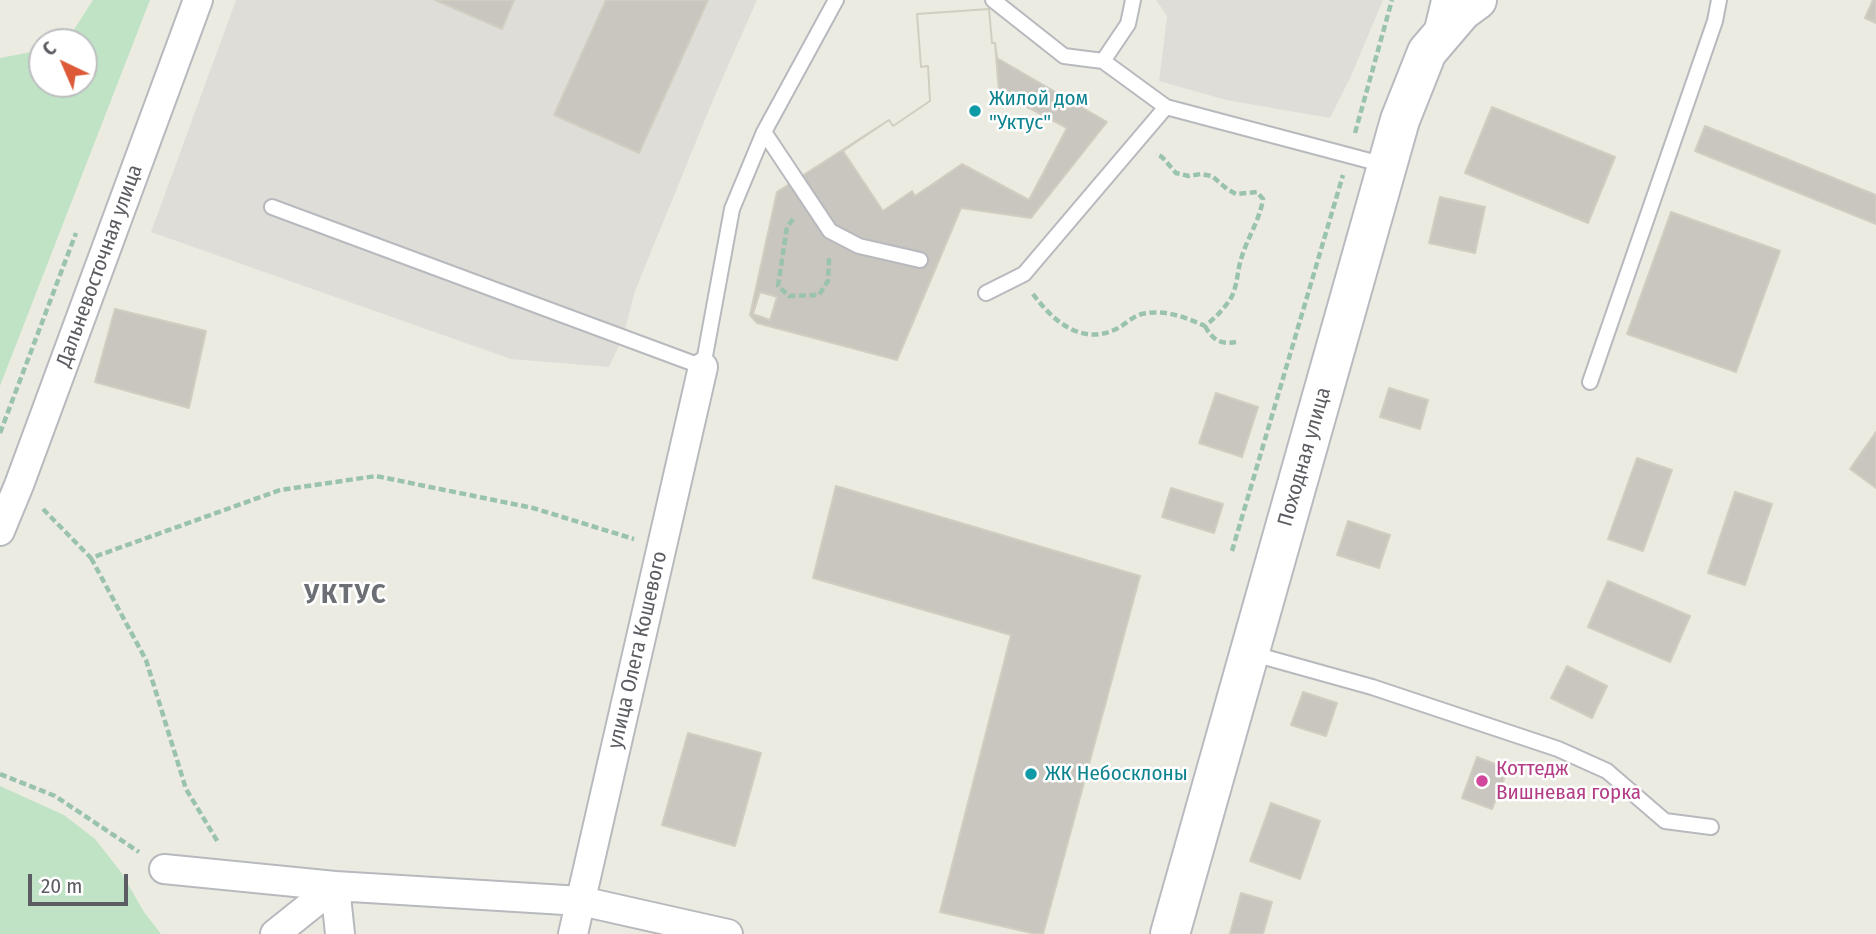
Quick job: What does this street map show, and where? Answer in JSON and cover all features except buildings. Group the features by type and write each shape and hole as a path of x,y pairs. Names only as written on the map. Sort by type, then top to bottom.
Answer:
{"main road":[{"name":"Походная улица","path":"1170,934 1400,120 1427,52 1462,11 1477,0"}],"street":[{"name":"Дальневосточная улица","path":"0,531 198,0"},
{"name":"улица Олега Кошевого","path":"573,934 703,367"},
{"path":"164,869 335,886 581,901 728,934"},
{"path":"275,934 335,886"},
{"path":"335,886 340,934"}],"lane":[{"path":"272,207 703,367 732,209 764,132 836,0"},
{"path":"993,0 1063,56 1103,61 1166,107 1386,166"},
{"path":"1103,61 1128,24 1133,0"},
{"path":"1427,52 1439,0"},
{"path":"1590,383 1715,21 1719,0"},
{"path":"986,293 1024,274 1166,107"},
{"path":"764,132 830,231 859,246 920,260"},
{"path":"1249,653 1372,687 1558,750 1607,771 1665,821 1711,827"}],"path":[{"path":"1232,551 1349,156 1392,0"},
{"path":"1135,143 1162,157 1176,173 1193,177 1206,174 1232,193 1258,192 1262,196 1263,202 1242,254 1233,294 1216,317 1205,326"},
{"path":"807,198 787,227 778,286 789,296 819,295 828,281 829,260 817,241 822,220"},
{"path":"1024,274 1048,313 1071,330 1099,335 1116,329 1133,317 1159,313 1179,316 1205,326 1216,340 1236,342"},
{"path":"91,558 280,490 376,476 533,508 662,547"},
{"path":"19,485 91,558 146,660 186,789 240,877"},
{"path":"0,774 55,796 164,869"}],"shaded area":[{"path":"236,0 757,0 635,291 623,337 609,367 511,359 151,232"},
{"path":"1156,0 1383,0 1330,118 1226,100 1159,81 1167,16"}],"green space":[{"path":"93,0 150,0 0,386 0,58 28,53 28,98 98,98 98,28 75,28"},
{"path":"0,786 64,815 95,839 121,872 144,912 161,934 0,934"}],"place":[{"name":"Жилой дом \"Уктус\"","path":"975,111"},
{"name":"ЖК Небосклоны","path":"1031,774"},
{"name":"Коттедж Вишневая горка","path":"1482,781"}],"district":[{"name":"УКТУС","path":"346,595"}]}
